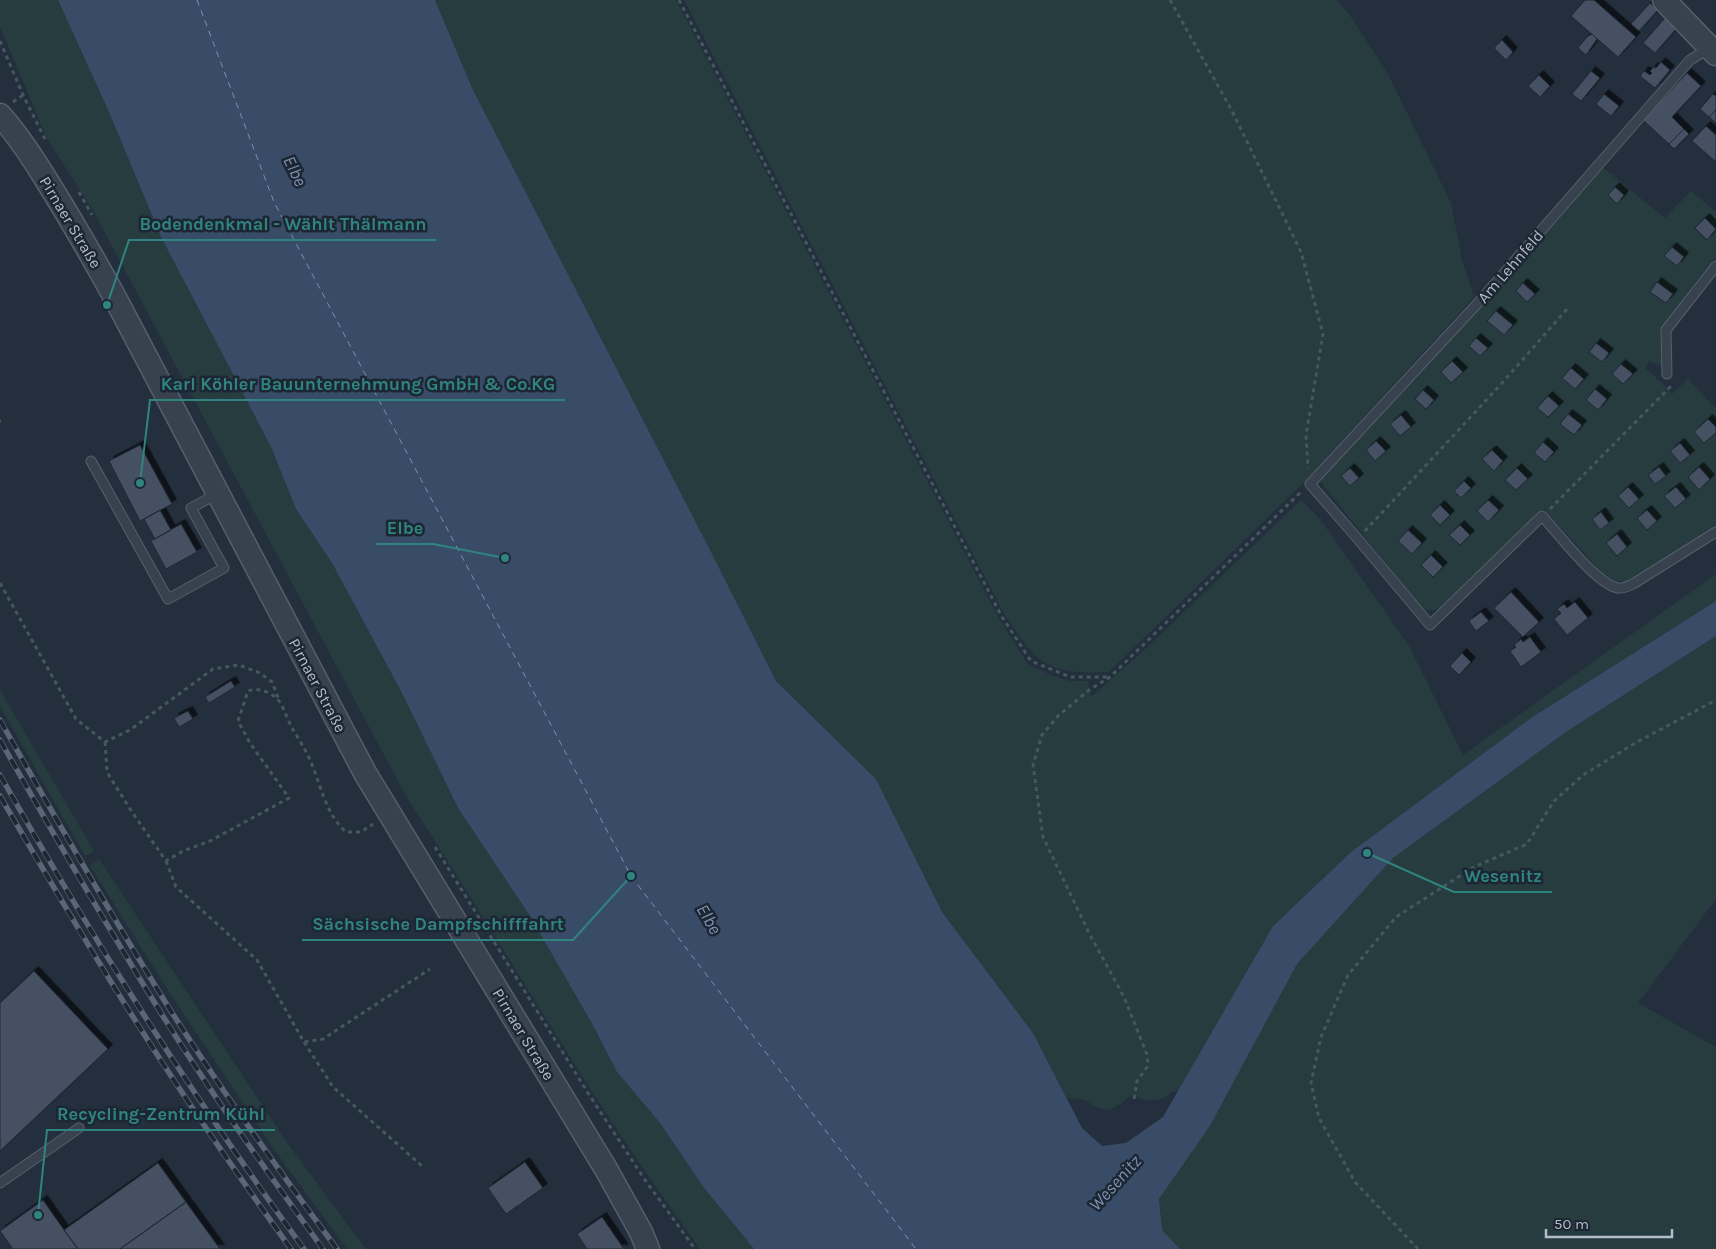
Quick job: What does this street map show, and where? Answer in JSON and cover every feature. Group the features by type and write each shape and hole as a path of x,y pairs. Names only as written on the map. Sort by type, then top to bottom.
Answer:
{"street":[{"path":"1664,0 1713,51"},
{"name":"Pirnaer Straße","path":"0,115 30,154 72,221 113,294 365,773 606,1169 641,1232 648,1249"}],"lane":[{"name":"Am Lehnfeld","path":"1310,484 1477,304 1690,60 1713,51"},
{"path":"1668,374 1666,330 1716,266"},
{"path":"91,461 168,600 224,568 191,508 217,494"},
{"path":"1310,484 1358,538 1430,625 1542,516 1598,578 1617,588 1633,584 1716,532"},
{"path":"0,1184 79,1128"}],"path":[{"path":"679,0 1002,617 1031,661 1070,677 1110,677"},
{"path":"1134,1099 1137,1081 1147,1067 1148,1057 1124,997 1089,933 1043,837 1033,765 1042,735 1058,716 1089,690 1110,677 1310,484 1306,435 1323,334 1301,252 1232,110 1170,0"},
{"path":"0,41 23,95 50,146"},
{"path":"74,184 92,215"},
{"path":"1358,538 1490,397 1567,309"},
{"path":"1542,516 1672,385 1668,374"},
{"path":"0,583 76,719 105,742 107,772 166,861 176,887 257,960 304,1042 333,1087 422,1166"},
{"path":"105,742 130,730 213,669 239,665 260,673 272,682 298,741 309,759 323,797 339,825 346,832 361,832 390,814"},
{"path":"166,861 183,851 210,841 289,798 250,742 238,721 248,691 255,688 263,690 280,702"},
{"path":"1418,1249 1355,1182 1319,1118 1311,1083 1321,1037 1348,975 1396,917 1474,867 1527,844 1554,802 1583,775 1637,742 1716,700"},
{"path":"431,841 588,1093 648,1184 695,1249"},
{"path":"304,1042 324,1039 430,969"}],"green space":[{"path":"0,0 58,0 109,112 161,237 271,447 296,509 332,563 402,693 458,808 528,913 590,1020 617,1072 660,1123 704,1188 754,1249 700,1249 606,1113 407,798 90,205 47,139 0,26"},
{"path":"435,0 676,0 1000,620 1028,664 1051,675 1070,681 1088,681 1091,697 1141,653 1301,500 1320,519 1409,646 1463,755 1716,574 1716,601 1531,718 1351,852 1273,926 1179,1091 1156,1100 1142,1099 1131,1095 1110,1110 1095,1107 1085,1100 1067,1098 1033,1033 942,912 876,779 776,681 473,90"},
{"path":"684,0 1337,0 1349,14 1387,72 1451,203 1462,260 1474,297 1305,481 1109,672 1080,672 1052,666 1032,652 1005,616"},
{"path":"1601,166 1665,218 1691,191 1716,212 1716,257 1696,281 1661,330 1662,366 1649,361 1645,368 1672,394 1688,379 1716,409 1716,526 1625,583 1617,582 1604,575 1544,509 1444,606 1435,610 1423,610 1320,481 1478,309"},
{"path":"1716,636 1716,899 1638,1003 1716,1047 1716,1249 1180,1249 1162,1230 1159,1199 1210,1126 1297,964 1393,858 1566,732"},
{"path":"0,690 94,851 85,856 0,706"},
{"path":"99,859 288,1144 366,1249 347,1249 273,1148 171,995 90,866"}],"water":[{"path":"58,0 435,0 473,90 776,681 876,779 942,912 1033,1033 1082,1128 1102,1146 1126,1143 1163,1117 1273,926 1351,852 1531,718 1716,601 1716,636 1566,732 1393,858 1297,964 1210,1126 1159,1199 1162,1230 1180,1249 754,1249 704,1188 660,1123 617,1072 590,1020 528,913 458,808 402,693 332,563 296,509 271,447 161,237 109,112"}],"building":[{"path":"1585,0 1594,0 1636,37 1618,57 1571,16"},
{"path":"1650,3 1658,10 1639,31 1631,24"},
{"path":"1665,18 1677,28 1655,53 1643,43"},
{"path":"1592,34 1597,39 1586,55 1578,48"},
{"path":"1502,40 1513,52 1506,60 1494,48"},
{"path":"1661,62 1670,70 1655,88 1640,76 1644,71 1650,75 1652,73 1650,71"},
{"path":"1591,71 1600,78 1581,101 1572,94"},
{"path":"1687,73 1701,86 1672,117 1684,129 1669,144 1643,120"},
{"path":"1539,75 1550,86 1540,97 1528,86"},
{"path":"1604,94 1619,106 1611,116 1596,104"},
{"path":"1713,94 1716,96 1716,110 1709,117 1700,109"},
{"path":"1716,110 1716,123 1709,117"},
{"path":"1706,126 1716,135 1716,162 1692,141"},
{"path":"1684,129 1689,134 1674,149 1669,144"},
{"path":"1615,187 1624,195 1617,204 1608,195"},
{"path":"1705,218 1716,229 1707,240 1695,228"},
{"path":"1672,247 1684,257 1677,266 1664,256"},
{"path":"1657,282 1673,294 1666,303 1650,292"},
{"path":"1523,283 1535,294 1527,302 1516,291"},
{"path":"1496,311 1513,325 1504,335 1487,321"},
{"path":"1476,338 1488,348 1480,356 1469,346"},
{"path":"1596,343 1609,353 1602,362 1589,352"},
{"path":"1452,361 1463,372 1451,383 1441,372"},
{"path":"1621,364 1633,374 1623,384 1612,374"},
{"path":"1571,368 1584,379 1575,389 1562,378"},
{"path":"1595,389 1607,399 1598,410 1586,400"},
{"path":"1423,390 1434,400 1426,409 1415,399"},
{"path":"1548,396 1559,406 1548,417 1537,408"},
{"path":"1568,414 1582,425 1574,435 1560,424"},
{"path":"1401,415 1411,427 1400,436 1390,424"},
{"path":"1708,419 1716,427 1716,433 1704,443 1694,432"},
{"path":"1376,441 1386,451 1375,461 1366,450"},
{"path":"1543,442 1554,452 1545,462 1534,453"},
{"path":"1680,443 1690,455 1680,463 1670,451"},
{"path":"140,445 172,504 140,521 109,461"},
{"path":"1492,450 1503,461 1494,471 1482,459"},
{"path":"1659,467 1666,476 1655,484 1648,475"},
{"path":"1699,467 1710,479 1699,490 1688,477"},
{"path":"1350,468 1359,478 1350,486 1341,476"},
{"path":"1517,468 1528,479 1516,490 1505,480"},
{"path":"1464,481 1471,488 1461,498 1454,491"},
{"path":"1628,487 1639,499 1629,508 1618,496"},
{"path":"1676,487 1686,499 1675,508 1664,496"},
{"path":"1488,500 1499,510 1488,522 1477,511"},
{"path":"1440,505 1450,515 1440,525 1430,515"},
{"path":"160,510 171,530 155,539 144,519"},
{"path":"1647,510 1657,521 1647,530 1637,518"},
{"path":"1601,512 1609,523 1600,530 1592,519"},
{"path":"181,524 197,552 166,569 151,541"},
{"path":"1460,525 1470,535 1460,545 1449,535"},
{"path":"1408,530 1422,543 1412,554 1398,541"},
{"path":"1617,534 1627,547 1617,556 1606,543"},
{"path":"1431,555 1443,567 1433,577 1421,565"},
{"path":"1511,592 1539,622 1523,637 1494,608"},
{"path":"1575,602 1588,618 1567,635 1554,619 1561,613 1557,609 1564,604 1567,608"},
{"path":"1481,612 1489,621 1476,631 1469,621"},
{"path":"1530,637 1541,652 1521,667 1510,651 1516,647 1514,645 1521,639 1523,642"},
{"path":"1462,653 1471,662 1459,675 1450,666"},
{"path":"231,681 235,687 209,703 205,697"},
{"path":"188,711 193,719 179,727 174,718"},
{"path":"34,971 108,1049 0,1151 0,1003"},
{"path":"525,1162 543,1188 506,1214 488,1188"},
{"path":"158,1163 186,1202 120,1249 78,1249 64,1230"},
{"path":"43,1200 78,1249 13,1249 0,1231"},
{"path":"186,1202 220,1249 120,1249"},
{"path":"602,1217 624,1249 587,1249 577,1234"}],"ferry route":[{"path":"197,0 274,202 631,876 916,1249"}],"railway":[{"path":"0,720 80,861 164,1000 248,1126 337,1249"},
{"path":"0,740 96,907 176,1036 237,1128 323,1249"},
{"path":"0,775 107,957 183,1075 304,1249"},
{"path":"0,796 83,937 154,1049 211,1136 291,1249"}],"place":[{"name":"Bodendenkmal - Wählt Thälmann","path":"107,305"},
{"name":"Karl Köhler Bauunternehmung GmbH & Co.KG","path":"140,483"},
{"name":"Elbe","path":"505,558"},
{"name":"Wesenitz","path":"1367,853"},
{"name":"Sächsische Dampfschifffahrt","path":"631,876"},
{"name":"Recycling-Zentrum Kühl","path":"38,1215"}]}
